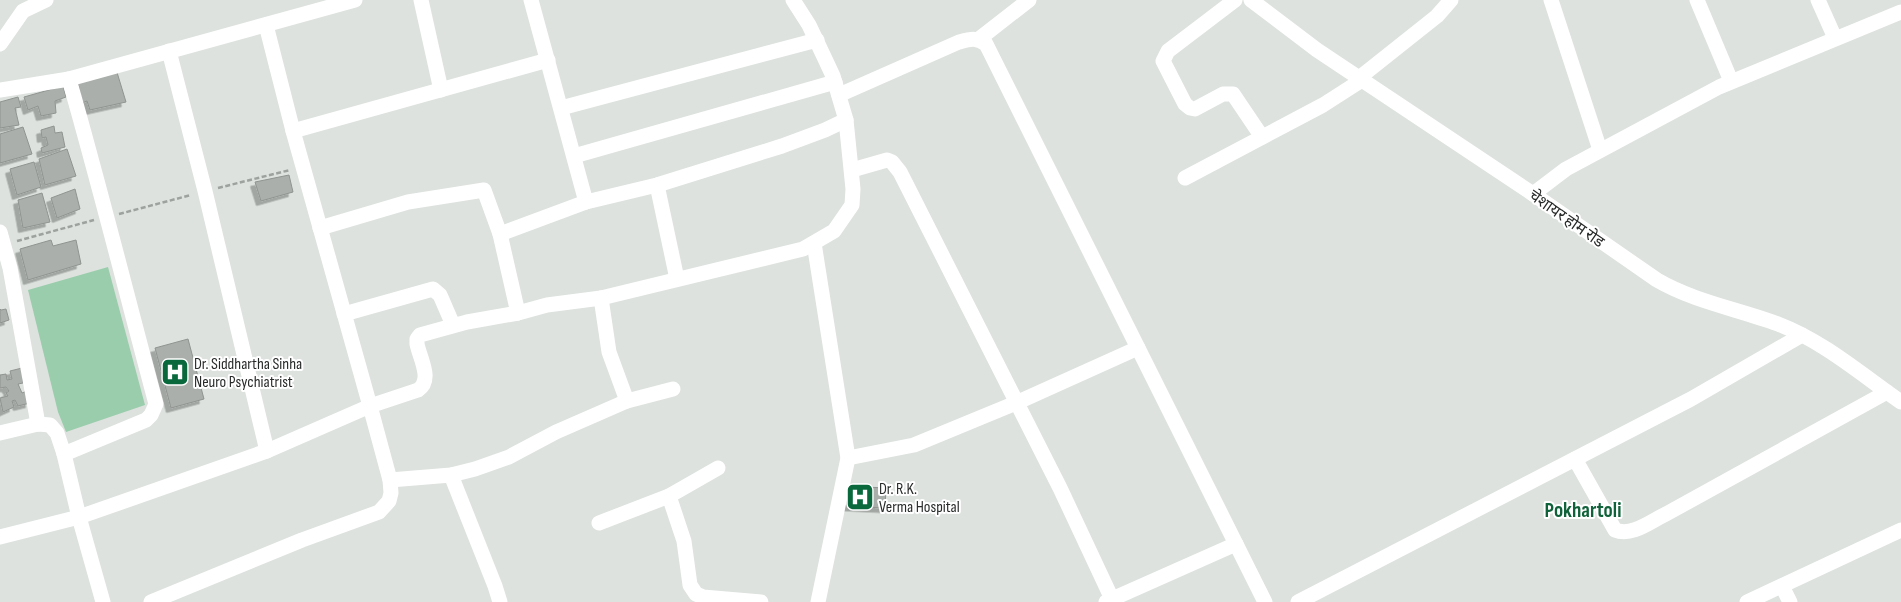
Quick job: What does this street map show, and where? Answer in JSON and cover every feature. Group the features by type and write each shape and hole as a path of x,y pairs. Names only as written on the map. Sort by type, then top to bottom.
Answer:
{"street":[{"path":"0,44 23,11 46,0"},
{"path":"0,90 69,79 266,24 311,6 355,0"},
{"path":"421,0 441,90"},
{"path":"531,0 586,202"},
{"path":"0,537 79,517 267,452 370,406 421,388 426,382 426,377 418,344 418,336 453,325 518,313 547,305 600,298 803,249 834,231 852,205 854,189 846,120 837,88 817,40 793,0"},
{"path":"979,39 1028,0"},
{"path":"1235,0 1168,51 1163,61 1185,104 1190,108 1195,109 1223,94 1233,94 1262,137"},
{"path":"1185,178 1323,105 1360,79 1437,16 1451,0"},
{"path":"1551,0 1600,150"},
{"path":"1697,0 1731,81"},
{"path":"1818,0 1835,38"},
{"name":"चेशायर होम रोड","path":"1259,2 1317,50 1533,194 1627,260 1673,289 1779,324 1802,335 1821,346 1901,402"},
{"path":"1533,194 1566,169 1731,81 1901,12"},
{"path":"151,602 293,543 378,512 389,500 390,480 293,131 266,24"},
{"path":"574,156 837,88 959,42 979,39 986,44 993,57 1265,602"},
{"path":"561,108 817,40"},
{"path":"169,51 208,201 267,452"},
{"path":"293,131 548,60"},
{"path":"64,454 146,420 151,415 156,404 96,174 69,79"},
{"path":"500,234 586,202 657,185 782,146 846,120"},
{"path":"852,170 887,160 896,166 1060,488 1109,601 1236,544"},
{"path":"657,185 677,279"},
{"path":"320,228 408,202 484,190 500,234 518,313"},
{"path":"2,238 38,424"},
{"path":"814,243 848,458 818,602"},
{"path":"344,314 433,289 440,295 453,325"},
{"path":"600,298 609,352 627,400"},
{"path":"1298,602 1707,391 1802,335"},
{"path":"848,458 914,445 1016,403 1138,348"},
{"path":"390,480 451,475 510,457 556,432 627,400 673,389"},
{"path":"1575,459 1615,530 1620,532 1628,531 1666,514 1887,392"},
{"path":"0,433 38,424 46,424 54,428 64,454 79,517 103,602"},
{"path":"599,523 669,496 718,468"},
{"path":"451,475 500,602"},
{"path":"669,496 684,541 690,585 696,594 703,598 761,602"},
{"path":"1747,602 1901,530"},
{"path":"684,602 690,585"},
{"path":"1782,586 1790,602"}],"path":[{"path":"2,238 106,217"}],"green space":[{"path":"108,267 145,405 66,432 58,412 28,290"}],"building":[{"path":"116,69 126,102 90,110 87,101 82,103 78,83"},
{"path":"63,86 66,97 55,101 56,113 41,116 38,106 28,110 24,97"},
{"path":"18,97 21,107 15,108 19,125 0,128 0,102"},
{"path":"54,126 55,133 62,132 65,147 42,153 41,148 48,145 46,137 42,138 41,130"},
{"path":"23,127 32,154 0,163 0,134"},
{"path":"67,149 76,176 45,185 39,159"},
{"path":"34,162 41,187 17,195 10,169"},
{"path":"289,175 293,192 261,201 255,182"},
{"path":"75,189 80,209 57,218 51,198"},
{"path":"42,193 50,222 23,228 18,200"},
{"path":"51,240 53,246 76,240 81,264 28,280 20,249"},
{"path":"0,309 6,309 9,320 0,323"},
{"path":"188,339 204,399 171,408 155,348"},
{"path":"22,368 23,383 18,384 22,393 27,391 30,403 18,406 15,400 12,401 14,407 3,412 0,398 8,396 6,393 9,391 6,387 0,388 0,375 6,374 7,380 12,379 10,371"},
{"path":"845,486 886,488 885,508 844,506"}],"place":[{"name":"Dr. Siddhartha Sinha Neuro Psychiatrist","path":"175,372"},
{"name":"Dr. R.K. Verma Hospital","path":"860,497"}],"district":[{"name":"Pokhartoli","path":"1583,510"}]}
